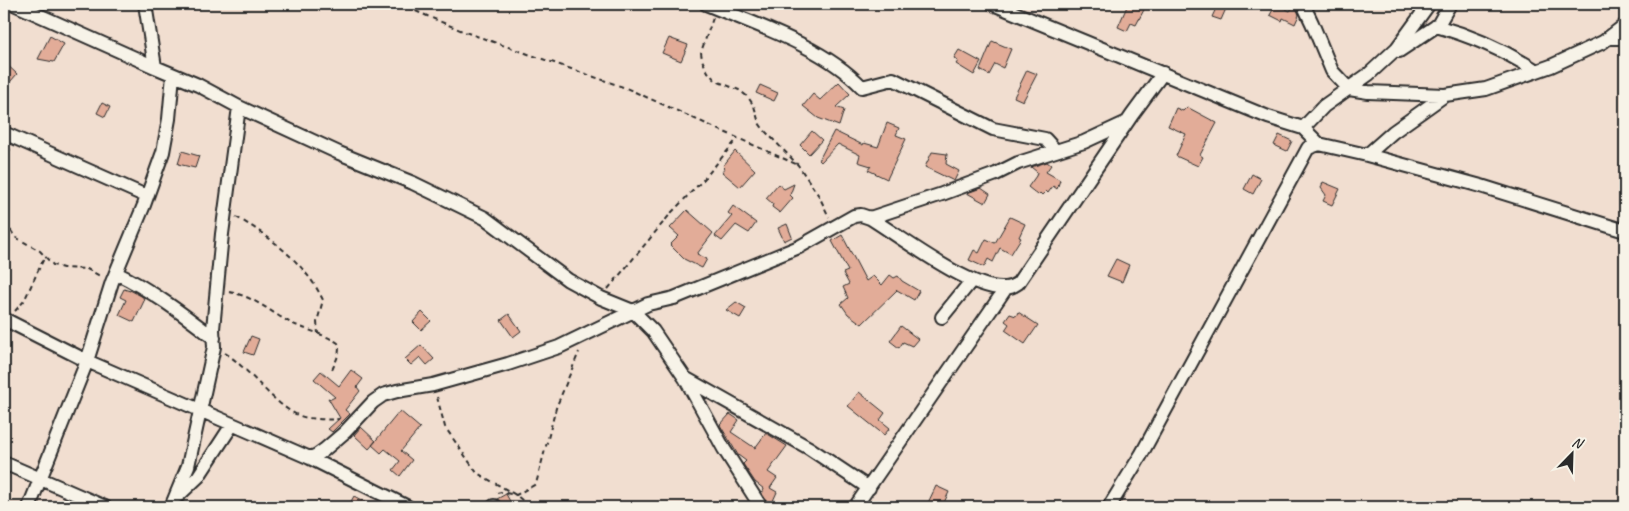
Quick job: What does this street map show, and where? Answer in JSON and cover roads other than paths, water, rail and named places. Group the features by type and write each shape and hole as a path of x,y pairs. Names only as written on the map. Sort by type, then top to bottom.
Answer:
{"street":[{"path":"14,4 198,85 239,107 339,153 413,183 485,218 568,280 601,298 633,311 653,330 685,378 724,449 761,507"},
{"path":"144,4 155,67"},
{"path":"993,4 1268,117 1303,128 1320,144 1481,186 1625,231"},
{"path":"1302,4 1332,71 1349,90 1368,92 1445,95 1486,89 1537,71 1608,38 1625,25"},
{"path":"1303,128 1324,106 1349,90 1397,48 1429,4"},
{"path":"1386,58 1436,26 1450,4"},
{"path":"709,9 799,43 850,74 862,87 893,79 993,129 1046,139 1055,150"},
{"path":"1436,26 1466,35 1492,46 1537,71"},
{"path":"1608,38 1625,38"},
{"path":"310,458 324,450 373,402 384,395 397,390 433,385 559,347 648,304 674,298 800,247 854,216 870,218 972,280 998,288 1012,287 1018,283 1126,123 1163,73"},
{"path":"29,507 87,361 114,278 144,205 165,143 169,119 172,75"},
{"path":"1367,155 1393,132 1445,95"},
{"path":"173,503 188,466 214,343 225,210 239,107"},
{"path":"870,218 996,174 1018,163 1084,142 1126,123"},
{"path":"4,133 146,196"},
{"path":"1109,507 1141,455 1303,155 1308,148 1320,144"},
{"path":"114,278 151,293 191,320 214,343"},
{"path":"942,317 972,280"},
{"path":"856,507 1006,288"},
{"path":"5,320 87,361 310,458 408,507"},
{"path":"685,378 809,448 869,488"},
{"path":"173,503 198,477 232,425"},
{"path":"4,463 105,507"}]}
